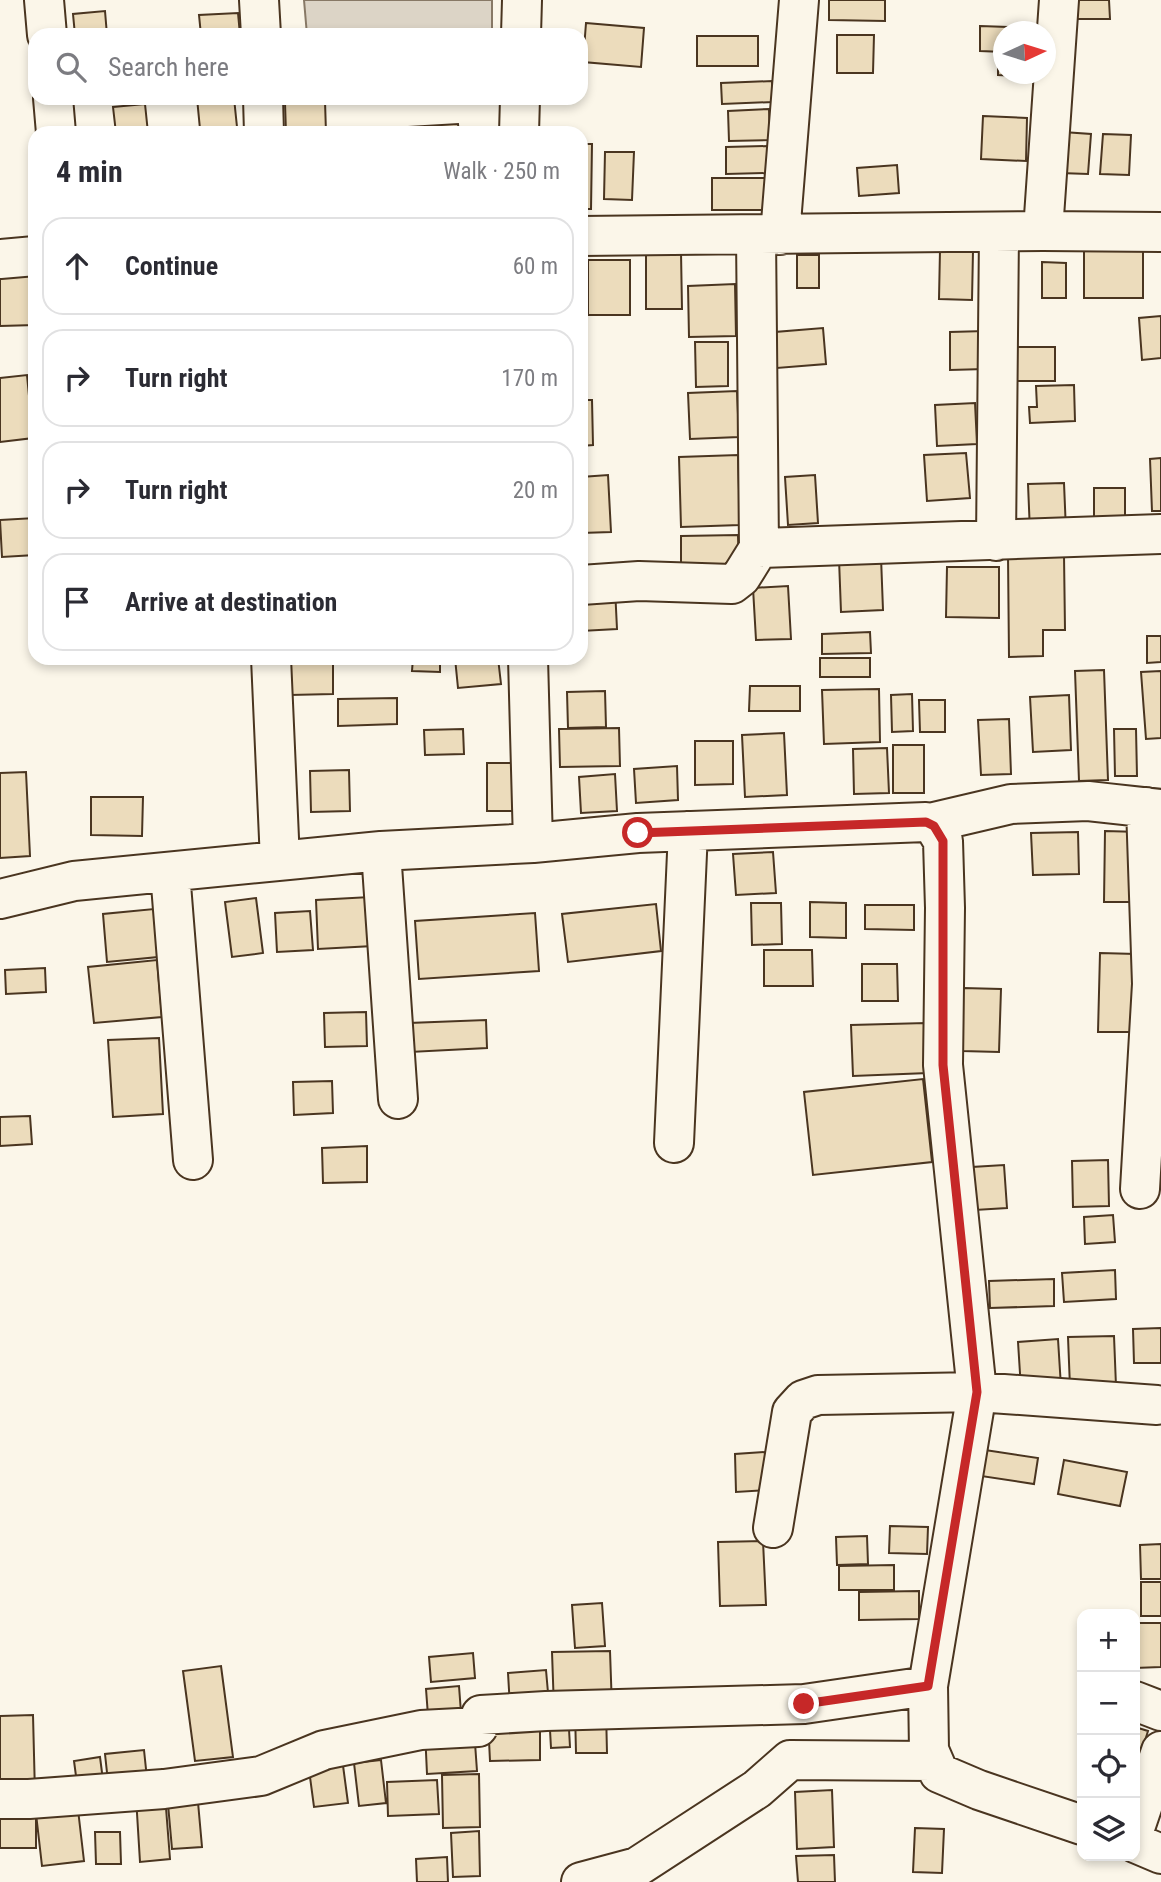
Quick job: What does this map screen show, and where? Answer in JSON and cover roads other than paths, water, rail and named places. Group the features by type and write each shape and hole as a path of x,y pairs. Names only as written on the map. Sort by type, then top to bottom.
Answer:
{"street":[{"path":"44,0 46,28"},
{"path":"259,0 261,28"},
{"path":"521,28 522,0"},
{"path":"588,585 639,582 732,584 741,578 759,548 768,235 799,0"},
{"path":"1043,231 1059,0"},
{"path":"54,105 55,126"},
{"path":"263,105 264,126"},
{"path":"519,126 520,105"},
{"path":"996,541 999,232"},
{"path":"588,236 1161,232"},
{"path":"0,259 28,257"},
{"path":"759,548 1161,534"},
{"path":"271,665 280,861"},
{"path":"528,665 533,843"},
{"path":"0,898 74,881 382,851 533,843 638,833 930,823 1011,804 1088,801 1154,808 1152,985 1140,1189"},
{"path":"930,823 938,830 943,841 943,1065 977,1392 928,1686 929,1750 939,1773 979,1790 1077,1823"},
{"path":"674,1143 688,831"},
{"path":"382,851 398,1099"},
{"path":"170,872 193,1160"},
{"path":"773,1528 792,1412 803,1400 818,1395 977,1392 1157,1405"},
{"path":"0,1799 164,1789 261,1776 324,1750 421,1730 478,1727 481,1715 804,1704 928,1686"},
{"path":"1140,1703 1161,1711"},
{"path":"1140,1813 1161,1751"},
{"path":"581,1882 637,1867 757,1789 789,1760 932,1761"},
{"path":"1140,1845 1161,1854"}]}
